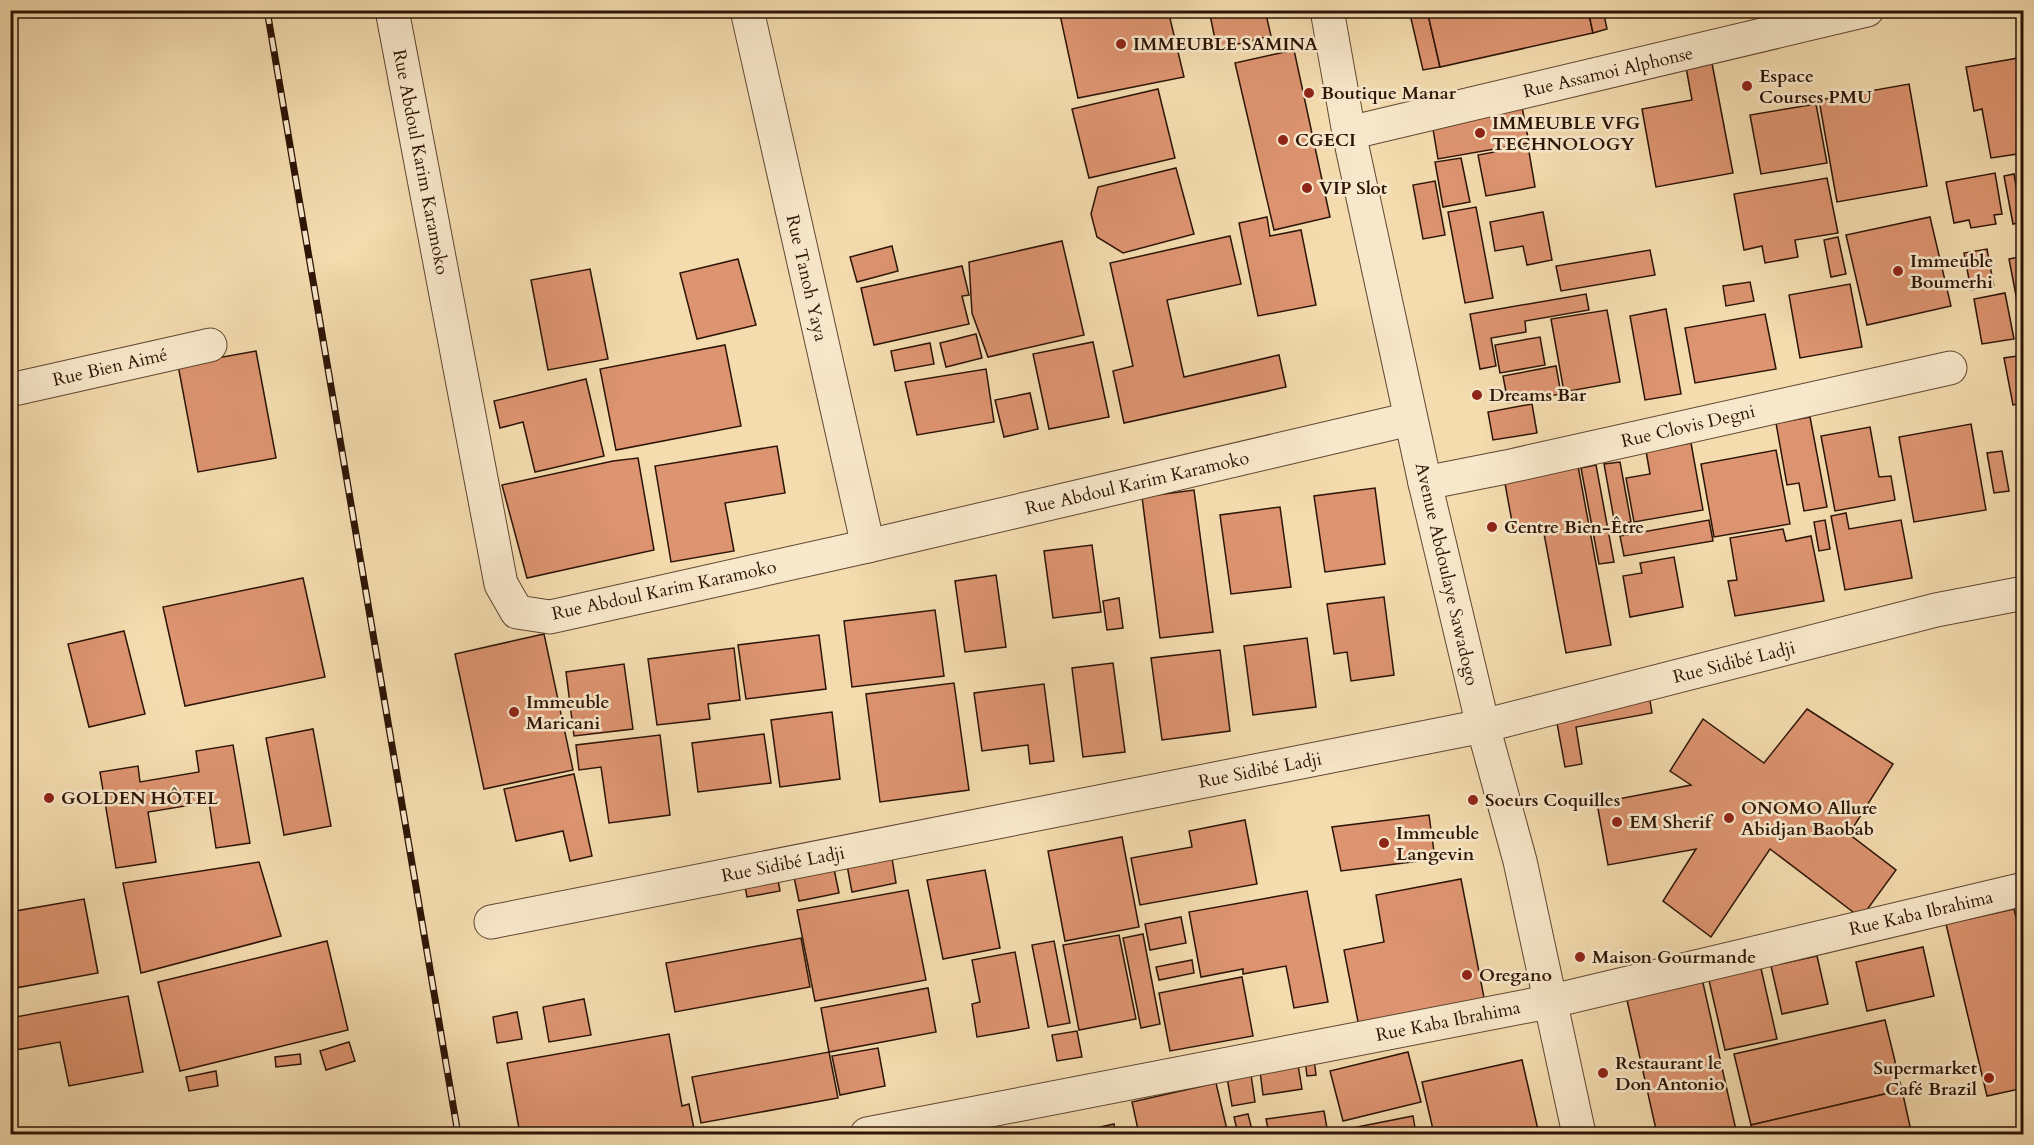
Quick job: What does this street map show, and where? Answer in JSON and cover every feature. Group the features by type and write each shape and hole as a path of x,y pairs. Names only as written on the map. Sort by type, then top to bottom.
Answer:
{"street":[{"name":"Rue Abdoul Karim Karamoko","path":"392,10 501,584 517,612 550,617 868,546 1410,419"},
{"name":"Rue Tanoh Yaya","path":"747,10 868,546"},
{"name":"Avenue Abdoulaye Sawadogo","path":"1327,10 1349,133 1410,419 1483,726 1520,861 1548,1002 1579,1134"},
{"name":"Rue Assamoi Alphonse","path":"1349,133 1867,10"},
{"name":"Rue Bien Aimé","path":"10,390 210,345"},
{"name":"Rue Clovis Degni","path":"1425,483 1950,368"},
{"name":"Rue Sidibé Ladji","path":"491,922 1483,726 1936,610 2024,593"},
{"name":"Rue Kaba Ibrahima","path":"867,1134 1548,1002 2024,889"}],"building":[{"name":"IMMEUBLE SAMINA","path":"1059,10 1168,10 1184,77 1078,98"},
{"path":"1209,10 1265,10 1271,36 1217,49"},
{"path":"1409,10 1427,10 1440,67 1423,70"},
{"path":"1427,10 1588,10 1593,33 1440,67"},
{"path":"1588,10 1603,10 1607,29 1593,33"},
{"name":"CGECI","path":"1294,50 1330,217 1274,230 1235,63"},
{"path":"2024,57 2024,153 1991,158 1982,109 1974,111 1966,67"},
{"path":"1711,58 1733,173 1656,187 1642,109 1692,100 1685,62"},
{"path":"1909,84 1927,186 1837,202 1819,100"},
{"path":"1158,89 1175,158 1089,178 1072,109"},
{"path":"1816,104 1827,163 1761,174 1750,115"},
{"name":"IMMEUBLE VFG TECHNOLOGY","path":"1522,107 1529,143 1438,159 1432,123"},
{"path":"1528,146 1535,187 1486,196 1478,155"},
{"path":"1461,158 1470,202 1443,207 1435,162"},
{"path":"1176,168 1194,234 1123,253 1097,237 1091,214 1098,187"},
{"path":"1995,173 2002,214 1994,215 1996,224 1971,228 1969,220 1954,223 1946,182"},
{"path":"2014,174 2022,222 2013,224 2004,176"},
{"path":"1827,178 1838,233 1795,240 1798,257 1765,263 1762,246 1744,250 1734,194"},
{"path":"1435,181 1445,235 1423,239 1413,185"},
{"path":"1476,207 1493,298 1465,303 1448,212"},
{"path":"1543,212 1552,260 1527,265 1523,246 1495,251 1490,222"},
{"path":"1267,217 1270,236 1301,230 1316,305 1258,316 1239,223"},
{"name":"Immeuble Boumerhi","path":"1930,217 1951,306 1867,325 1846,235"},
{"path":"1230,236 1241,284 1167,300 1184,377 1279,355 1286,387 1124,423 1113,371 1133,366 1110,263"},
{"path":"1838,237 1846,274 1831,277 1824,240"},
{"path":"1062,241 1084,335 988,357 972,313 969,262"},
{"path":"892,246 898,271 857,282 850,257"},
{"path":"1987,249 1994,287 1971,290 1964,253"},
{"path":"1650,250 1655,275 1561,291 1556,266"},
{"path":"2024,256 2024,337 2009,259"},
{"path":"738,259 756,325 697,339 680,273"},
{"path":"962,266 969,295 962,296 969,324 874,345 861,288"},
{"path":"590,269 608,359 548,370 531,280"},
{"path":"1750,282 1754,301 1726,306 1723,286"},
{"path":"1850,284 1862,347 1800,358 1789,295"},
{"path":"2005,293 2014,339 1982,344 1974,299"},
{"path":"1586,294 1589,310 1525,321 1526,332 1491,338 1496,366 1480,369 1470,314"},
{"path":"1666,309 1681,394 1645,400 1630,316"},
{"path":"1607,310 1620,382 1564,392 1551,319"},
{"path":"1765,314 1776,369 1695,383 1685,328"},
{"path":"976,334 982,358 946,367 940,343"},
{"path":"1540,337 1545,365 1500,373 1495,345"},
{"path":"1093,342 1109,417 1049,429 1033,354"},
{"path":"930,343 934,364 895,371 891,351"},
{"path":"725,345 741,426 616,450 600,369"},
{"path":"256,351 276,458 198,472 178,365"},
{"path":"2024,355 2024,403 2013,405 2004,358"},
{"path":"1556,366 1561,394 1508,403 1503,376"},
{"path":"986,369 994,422 917,435 905,382"},
{"path":"586,379 604,456 535,472 523,422 500,428 494,401"},
{"path":"1030,393 1038,429 1004,437 995,400"},
{"path":"1532,404 1537,433 1493,440 1488,412"},
{"path":"1810,417 1827,507 1804,511 1799,483 1787,485 1776,423"},
{"path":"1971,424 1986,510 1914,522 1899,437"},
{"path":"1870,427 1879,477 1891,476 1895,500 1835,511 1821,436"},
{"path":"1691,443 1703,510 1634,522 1626,478 1650,474 1646,451"},
{"path":"777,446 785,493 725,503 734,551 671,562 655,466"},
{"path":"1776,450 1790,524 1714,537 1701,464"},
{"path":"2002,451 2009,491 1994,493 1987,453"},
{"path":"638,458 654,550 527,578 502,485 613,461"},
{"path":"1620,462 1631,522 1615,525 1604,464"},
{"path":"1596,465 1614,562 1599,564 1581,468"},
{"path":"1578,466 1611,645 1566,653 1543,528 1514,533 1504,478"},
{"path":"1375,488 1385,564 1325,572 1314,496"},
{"path":"1194,490 1213,632 1160,638 1142,497"},
{"path":"1280,507 1291,587 1231,594 1220,515"},
{"path":"1846,513 1849,529 1901,520 1912,578 1845,590 1831,516"},
{"path":"1709,520 1713,541 1624,556 1620,536"},
{"path":"1825,520 1830,549 1819,551 1814,522"},
{"path":"1783,529 1786,541 1811,536 1824,601 1735,616 1728,581 1737,580 1730,538"},
{"path":"1092,545 1101,612 1053,618 1044,551"},
{"path":"1674,557 1683,607 1630,617 1623,576 1642,573 1640,563"},
{"path":"996,575 1006,647 965,652 955,581"},
{"path":"303,578 325,677 185,706 163,607"},
{"path":"1384,597 1394,675 1351,681 1347,652 1334,654 1327,604"},
{"path":"1119,598 1123,628 1107,630 1103,601"},
{"path":"935,610 944,676 852,687 844,621"},
{"path":"124,631 145,714 89,727 68,644"},
{"name":"Immeuble Maricani","path":"544,634 573,770 484,789 455,654"},
{"path":"819,635 826,689 746,699 738,645"},
{"path":"1307,638 1316,707 1253,715 1244,646"},
{"path":"734,648 740,700 708,704 710,719 657,725 648,659"},
{"path":"1220,650 1230,731 1162,740 1151,658"},
{"path":"1113,663 1125,752 1083,757 1072,668"},
{"path":"624,664 633,729 574,736 566,672"},
{"path":"954,683 969,790 880,802 866,694"},
{"path":"1044,684 1054,761 1030,764 1028,745 982,751 974,693"},
{"path":"1649,695 1652,713 1576,727 1582,764 1565,767 1555,712"},
{"name":"ONOMO Allure Abidjan Baobab","path":"1807,709 1893,764 1849,834 1896,870 1861,918 1770,849 1711,937 1663,901 1696,849 1608,865 1597,803 1691,785 1670,771 1703,719 1764,763"},
{"path":"832,712 840,779 780,787 771,720"},
{"path":"313,729 331,826 284,835 266,738"},
{"path":"764,734 771,783 698,792 692,743"},
{"path":"660,735 670,815 609,823 601,767 579,770 576,745"},
{"path":"233,745 250,843 216,848 209,802 148,812 156,862 116,868 100,772 138,766 140,782 199,772 196,751"},
{"path":"574,774 592,856 570,861 563,831 516,841 504,789"},
{"name":"Immeuble Langevin","path":"1429,815 1435,859 1341,871 1332,827"},
{"path":"1245,820 1257,884 1140,905 1131,858 1192,847 1189,831"},
{"path":"1122,837 1139,927 1065,941 1048,851"},
{"path":"891,852 896,883 852,892 846,860"},
{"path":"259,862 281,936 141,973 123,883"},
{"path":"833,864 839,893 799,901 793,872"},
{"path":"985,870 1000,948 943,959 927,880"},
{"path":"777,875 780,891 747,897 744,881"},
{"path":"1461,879 1486,1008 1360,1032 1344,950 1384,942 1376,895"},
{"path":"908,890 926,980 815,1001 797,910"},
{"path":"1307,891 1328,1002 1294,1008 1286,966 1243,974 1243,969 1201,977 1189,912"},
{"path":"84,899 98,973 10,989 10,912"},
{"path":"2014,909 2024,949 2024,1088 1987,1096 1946,924"},
{"path":"1181,917 1186,943 1150,950 1145,924"},
{"path":"1143,934 1160,1024 1141,1028 1123,938"},
{"path":"1119,935 1136,1019 1079,1030 1063,945"},
{"path":"801,938 810,987 675,1012 666,963"},
{"path":"327,941 348,1030 180,1071 158,982"},
{"path":"1054,941 1070,1023 1048,1027 1032,945"},
{"path":"1923,947 1934,996 1867,1011 1856,962"},
{"path":"1015,952 1029,1028 977,1037 972,1004 980,1002 972,960"},
{"path":"1817,956 1828,1004 1782,1014 1771,966"},
{"path":"1192,960 1194,973 1159,980 1156,967"},
{"path":"1760,964 1777,1039 1725,1050 1708,976"},
{"path":"1701,974 1736,1130 1715,1134 1657,1134 1625,991"},
{"path":"1242,977 1253,1036 1170,1051 1159,993"},
{"path":"928,988 936,1032 829,1052 821,1008"},
{"path":"128,996 143,1072 69,1086 60,1042 10,1051 10,1018"},
{"path":"584,999 591,1035 549,1042 543,1007"},
{"path":"517,1012 522,1039 497,1043 493,1017"},
{"path":"1885,1020 1902,1090 1751,1125 1734,1054"},
{"path":"1077,1031 1082,1057 1057,1061 1052,1035"},
{"path":"669,1034 682,1106 689,1104 695,1134 520,1134 507,1063"},
{"path":"349,1042 355,1061 326,1070 320,1051"},
{"path":"878,1048 885,1086 840,1095 832,1056"},
{"path":"829,1052 838,1098 701,1123 692,1077"},
{"path":"1408,1052 1421,1102 1343,1121 1330,1071"},
{"path":"300,1054 301,1064 276,1067 275,1057"},
{"path":"1314,1059 1316,1075 1307,1076 1305,1060"},
{"path":"1522,1060 1539,1134 1434,1134 1422,1082"},
{"path":"1298,1065 1302,1089 1263,1095 1260,1071"},
{"path":"1250,1068 1255,1102 1232,1106 1226,1072"},
{"path":"216,1071 218,1086 189,1091 186,1077"},
{"path":"1216,1083 1228,1134 1139,1134 1132,1102"},
{"path":"1902,1090 1911,1131 1894,1134 1753,1134 1751,1125"},
{"path":"1324,1111 1328,1134 1269,1134 1266,1119"},
{"path":"1248,1114 1253,1134 1238,1134 1234,1117"},
{"path":"1413,1116 1416,1134 1333,1134 1332,1132"},
{"path":"1114,1124 1116,1134 1069,1134"}],"railway":[{"path":"267,10 458,1134"}],"place":[{"name":"IMMEUBLE SAMINA","path":"1121,44"},
{"name":"Espace Courses PMU","path":"1747,86"},
{"name":"Boutique Manar","path":"1309,93"},
{"name":"IMMEUBLE VFG TECHNOLOGY","path":"1480,133"},
{"name":"CGECI","path":"1283,140"},
{"name":"VIP Slot","path":"1307,188"},
{"name":"Immeuble Boumerhi","path":"1898,271"},
{"name":"Dreams Bar","path":"1477,395"},
{"name":"Centre Bien-Être","path":"1492,527"},
{"name":"Immeuble Maricani","path":"514,712"},
{"name":"GOLDEN HÔTEL","path":"49,798"},
{"name":"Soeurs Coquilles","path":"1473,800"},
{"name":"ONOMO Allure Abidjan Baobab","path":"1729,818"},
{"name":"EM Sherif","path":"1617,822"},
{"name":"Immeuble Langevin","path":"1384,843"},
{"name":"Maison Gourmande","path":"1580,957"},
{"name":"Oregano","path":"1467,975"},
{"name":"Restaurant le Don Antonio","path":"1603,1073"},
{"name":"Supermarket Café Brazil","path":"1989,1078"}]}
